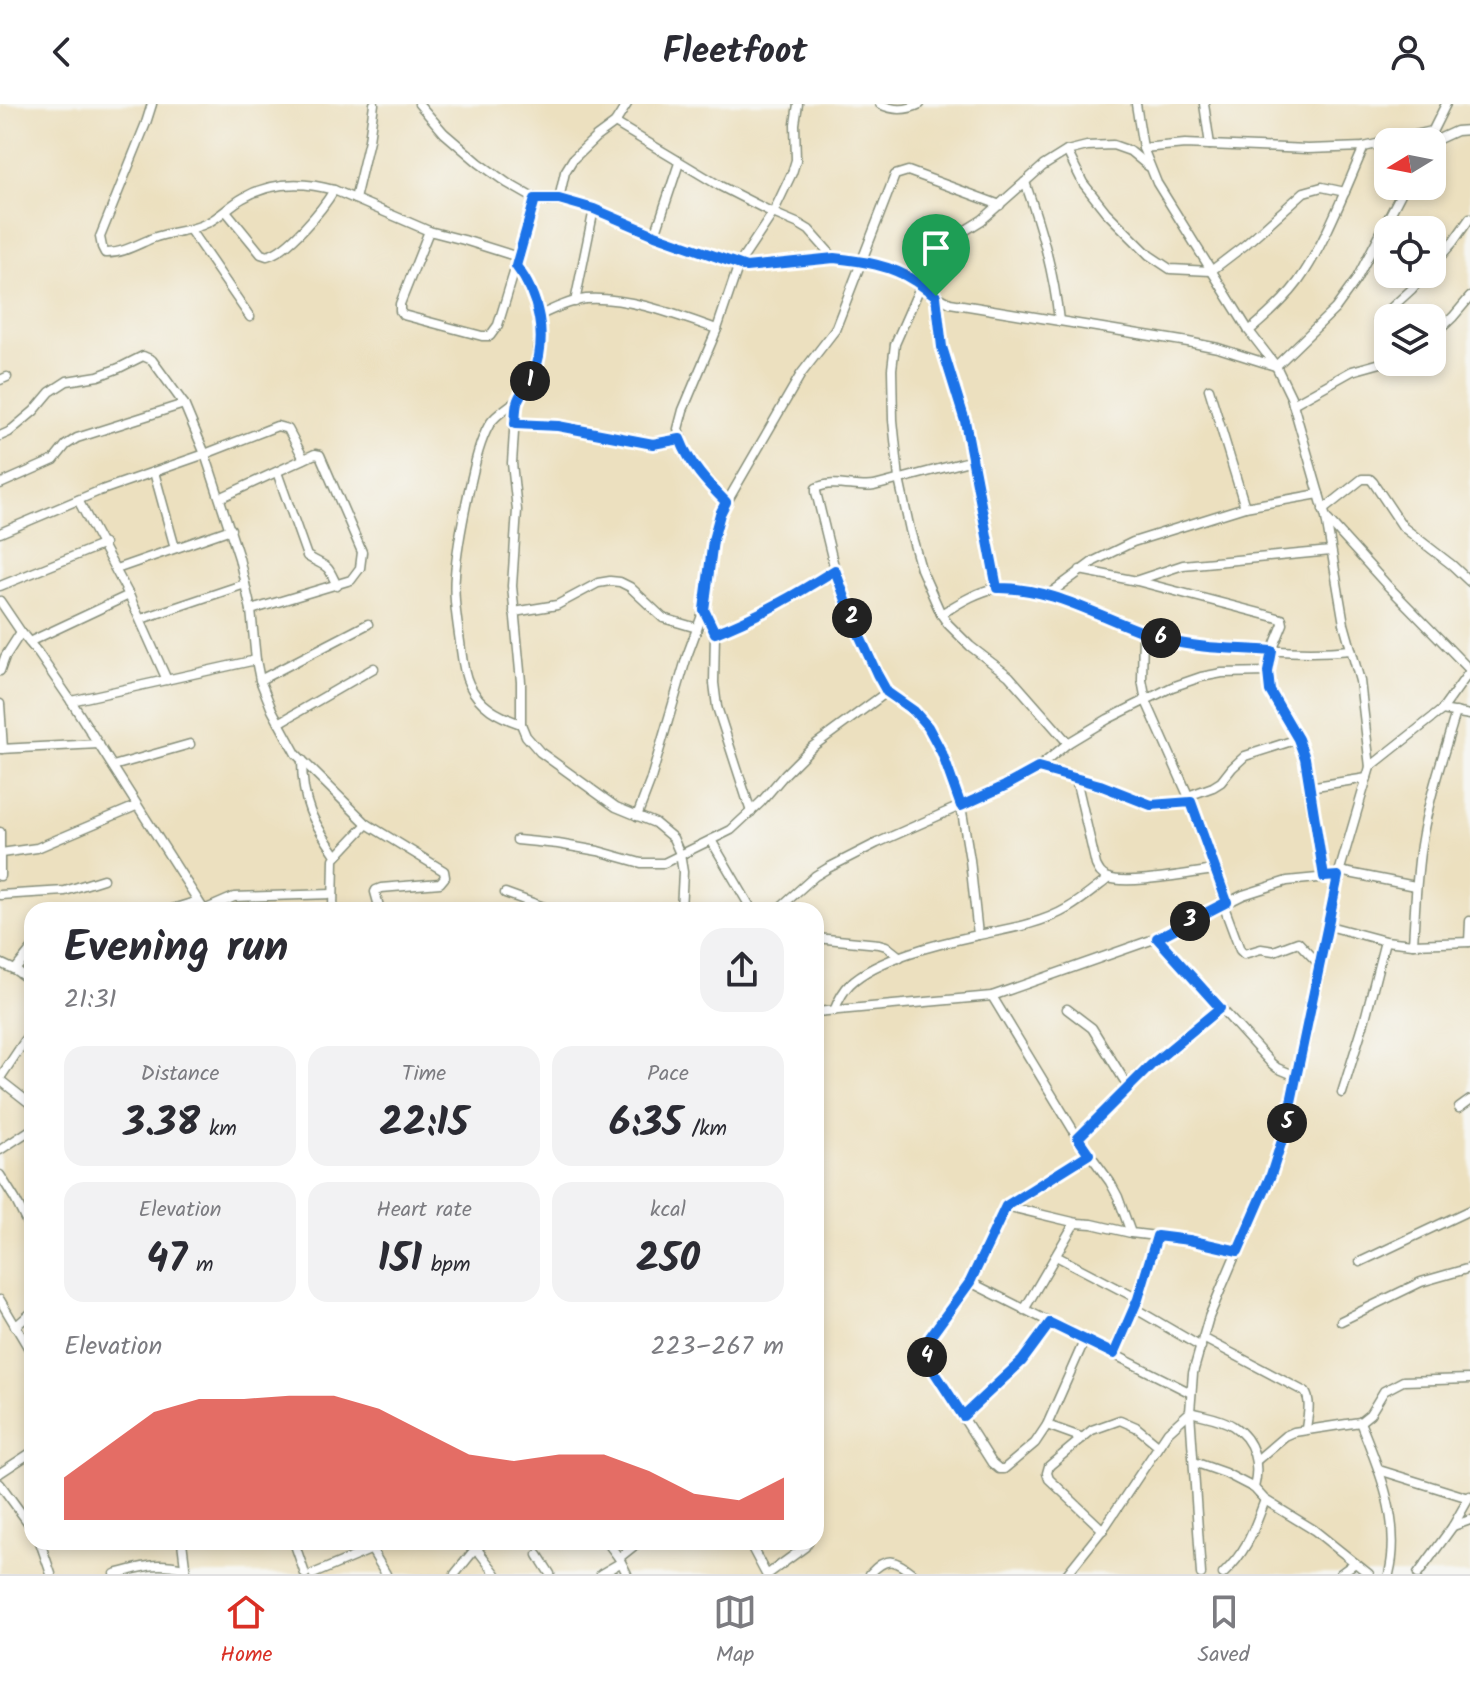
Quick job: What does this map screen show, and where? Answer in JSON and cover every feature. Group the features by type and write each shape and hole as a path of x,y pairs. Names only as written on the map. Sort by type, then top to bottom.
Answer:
{"street":[{"path":"152,104 100,237 105,253 205,225 242,198 278,185 306,184 334,190 429,231 464,240 517,262 537,307 538,360 531,379 516,401 490,423 475,464 455,577 456,611 469,684 491,711 521,724"},
{"path":"355,199 374,104"},
{"path":"419,104 444,133 479,163 535,199 559,199 594,209 655,235 739,264 750,267 834,258 862,261 892,269 950,303 1188,342 1276,366"},
{"path":"559,199 565,172 573,159 615,123 627,104"},
{"path":"726,502 701,478 686,456 678,429 739,264 773,213 792,173 796,160 798,104"},
{"path":"880,104 890,109 904,110 920,104"},
{"path":"1136,104 1143,148 1164,195 1249,331 1276,366 1293,404 1325,514 1344,624 1360,681 1370,767 1339,873 1279,1152 1209,1317 1193,1373 1190,1412 1201,1574"},
{"path":"1204,104 1210,145"},
{"path":"1434,128 1446,104"},
{"path":"615,123 679,163 809,230 834,258"},
{"path":"1446,135 1470,130"},
{"path":"1143,148 1185,144 1308,149 1374,145"},
{"path":"1068,743 1009,676 970,646 941,614 921,569 899,479 893,420 893,356 925,261 937,248 982,220 1049,161 1067,151 1087,146 1113,145 1130,151 1149,166"},
{"path":"1249,331 1281,303 1299,281 1316,252 1364,147"},
{"path":"1067,151 1091,195 1149,255 1170,269 1211,271 1304,192 1322,187 1345,192"},
{"path":"655,235 679,163"},
{"path":"637,816 704,610 713,540 720,514 801,374 835,330 895,175 908,171 1000,205"},
{"path":"1025,182 1051,262 1059,321"},
{"path":"226,211 261,254 273,255 317,215 334,190"},
{"path":"429,231 400,311 403,315 490,336 498,325 535,199"},
{"path":"1276,366 1335,309 1356,280 1398,200"},
{"path":"575,302 594,209"},
{"path":"1446,250 1470,218"},
{"path":"190,230 250,317"},
{"path":"1396,304 1413,288"},
{"path":"936,296 942,347 965,421 997,588"},
{"path":"1446,324 1470,297"},
{"path":"538,316 586,299 608,300 717,329"},
{"path":"0,436 9,432 34,411 50,392 67,381 98,376 143,356 152,360 184,404 205,454 231,529 245,584 260,680 296,754 367,824 444,871 445,877 440,883 376,890 378,902"},
{"path":"1293,404 1352,371 1374,365"},
{"path":"1209,389 1245,507"},
{"path":"516,401 512,463 517,510 512,586 521,682 521,724 526,736 540,752 616,807 661,827 673,838 683,872 681,902"},
{"path":"0,484 54,460 66,445 77,438 184,404"},
{"path":"515,424 558,426 653,444 680,439"},
{"path":"0,533 78,500 277,426 288,429 304,459"},
{"path":"220,498 315,454 320,455 362,552 360,568 351,580 251,610"},
{"path":"973,460 866,487 824,484 816,488 816,492 835,570 856,628 887,692 914,711 928,727 942,753 961,806 978,935"},
{"path":"154,472 175,548"},
{"path":"277,472 307,556 325,564 337,586"},
{"path":"1325,514 1362,479 1370,479 1403,527 1470,582"},
{"path":"1048,595 1094,561 1133,542 1245,507 1319,494"},
{"path":"78,500 104,544 167,680"},
{"path":"1325,514 1386,584 1470,671 1442,710 1370,767"},
{"path":"116,569 231,529"},
{"path":"0,586 104,544"},
{"path":"1137,581 1183,565 1331,551"},
{"path":"715,633 786,601 835,570"},
{"path":"1080,570 1137,581 1282,619 1268,672 1270,691 1298,739 1305,758 1324,877"},
{"path":"514,612 557,605 598,583 610,581 630,587 663,618 697,628"},
{"path":"141,619 245,584"},
{"path":"941,614 973,596 997,588 1024,589 1177,642 1272,651 1323,653 1351,650"},
{"path":"29,642 129,595"},
{"path":"0,601 99,744 198,901 195,902"},
{"path":"704,610 715,633 717,707 751,812"},
{"path":"260,680 368,624"},
{"path":"0,671 21,632"},
{"path":"1143,632 1142,680 1146,701 1190,799 1240,950 1244,954 1261,949 1274,951 1298,942 1319,964"},
{"path":"71,701 256,660"},
{"path":"279,723 374,668"},
{"path":"786,902 828,868 1005,786 1038,768 1068,743 1108,719 1172,687 1222,673 1268,672"},
{"path":"517,840 568,846 641,863 664,863 731,830 812,747 887,692"},
{"path":"0,704 1,749 99,744"},
{"path":"1442,710 1470,715"},
{"path":"1413,944 1415,886 1424,831 1456,712"},
{"path":"1038,768 1100,785 1151,805 1190,799 1221,782 1245,756 1298,739"},
{"path":"113,766 190,744"},
{"path":"302,760 307,807 336,855"},
{"path":"1309,787 1367,778"},
{"path":"1076,779 1100,873 1109,878 1131,880 1215,870"},
{"path":"1,853 37,848 136,806"},
{"path":"333,902 336,855 367,824"},
{"path":"0,832 0,876"},
{"path":"711,840 747,902"},
{"path":"824,1012 992,996 1157,938 1225,903 1279,883 1339,873 1415,886"},
{"path":"834,1011 850,984 869,970 900,957 978,935 1017,928 1059,913 1109,878"},
{"path":"0,895 65,891 103,879"},
{"path":"505,893 530,902"},
{"path":"222,902 234,897 333,894"},
{"path":"1329,926 1385,941 1413,944 1470,942 1470,921"},
{"path":"1157,938 1271,1063 1296,1076"},
{"path":"824,939 879,944 900,957"},
{"path":"1342,1093 1385,941"},
{"path":"15,970 24,959"},
{"path":"0,976 3,964 24,976"},
{"path":"992,996 1078,1138 1110,1182 1131,1233"},
{"path":"1078,1138 1151,1065 1220,1008"},
{"path":"1067,1009 1092,1028 1129,1088"},
{"path":"24,1042 0,1079 24,1098"},
{"path":"1459,1108 1470,1100"},
{"path":"0,1150 24,1134"},
{"path":"1085,1339 1040,1437 1004,1469 992,1463 928,1362 925,1352 930,1337 970,1282 1006,1206 1089,1154"},
{"path":"0,1175 24,1217"},
{"path":"1006,1206 1077,1223 1189,1240 1238,1251"},
{"path":"1360,1262 1470,1210"},
{"path":"1024,1310 1077,1223"},
{"path":"1114,1354 1136,1303 1157,1236"},
{"path":"1056,1256 1202,1342 1305,1392 1309,1402 1306,1429"},
{"path":"1341,1321 1421,1282 1470,1268"},
{"path":"970,1282 1191,1393"},
{"path":"0,1300 24,1341"},
{"path":"15,1327 24,1319"},
{"path":"963,1416 1022,1361 1050,1323"},
{"path":"1257,1460 1285,1436 1306,1429 1360,1422 1370,1414 1384,1391 1403,1381 1470,1379"},
{"path":"1067,1574 1103,1530 1158,1445 1190,1412"},
{"path":"1190,1412 1240,1431 1257,1460 1254,1488"},
{"path":"1103,1530 1049,1479 1049,1466 1092,1430 1120,1420 1136,1427 1158,1445"},
{"path":"1360,1422 1379,1470 1390,1513 1392,1552 1389,1574"},
{"path":"1047,1425 1083,1438"},
{"path":"0,1473 24,1457"},
{"path":"1194,1462 1254,1488 1265,1500 1314,1530 1369,1574"},
{"path":"1379,1470 1470,1497 1418,1574"},
{"path":"0,1484 24,1517"},
{"path":"1223,1574 1247,1548 1265,1500"},
{"path":"1453,1526 1470,1520"},
{"path":"43,1550 51,1574"},
{"path":"115,1574 154,1564 167,1564 185,1571 183,1550"},
{"path":"297,1550 305,1574"},
{"path":"313,1574 361,1550"},
{"path":"371,1550 386,1574"},
{"path":"455,1574 474,1550"},
{"path":"478,1550 496,1574"},
{"path":"612,1550 627,1574"},
{"path":"601,1574 630,1550"},
{"path":"754,1550 767,1574 801,1550"},
{"path":"538,1555 550,1574"},
{"path":"870,1574 885,1562 892,1561 913,1574"},
{"path":"1340,1574 1355,1563"}],"route":[{"path":"535,199 559,199 594,209 655,235 746,267 834,258 862,261 892,269 936,296 942,347 965,421 997,588 1024,589 1048,595 1167,640 1272,651 1268,672 1270,691 1298,739 1305,758 1324,877 1338,876 1285,1131 1271,1175 1238,1251 1157,1236 1138,1299 1114,1354 1050,1323 1022,1361 963,1416 928,1362 925,1352 930,1337 970,1282 1003,1209 1089,1154 1078,1138 1151,1065 1220,1008 1157,938 1227,902 1191,802 1151,805 1100,785 1038,768 961,806 951,774 928,727 914,711 887,692 877,674 835,570 786,601 715,633 704,610 713,540 726,502 701,478 686,456 680,439 653,444 558,426 515,424 516,401 531,379 538,360 540,339 537,307 527,282 516,266 535,199"}]}
